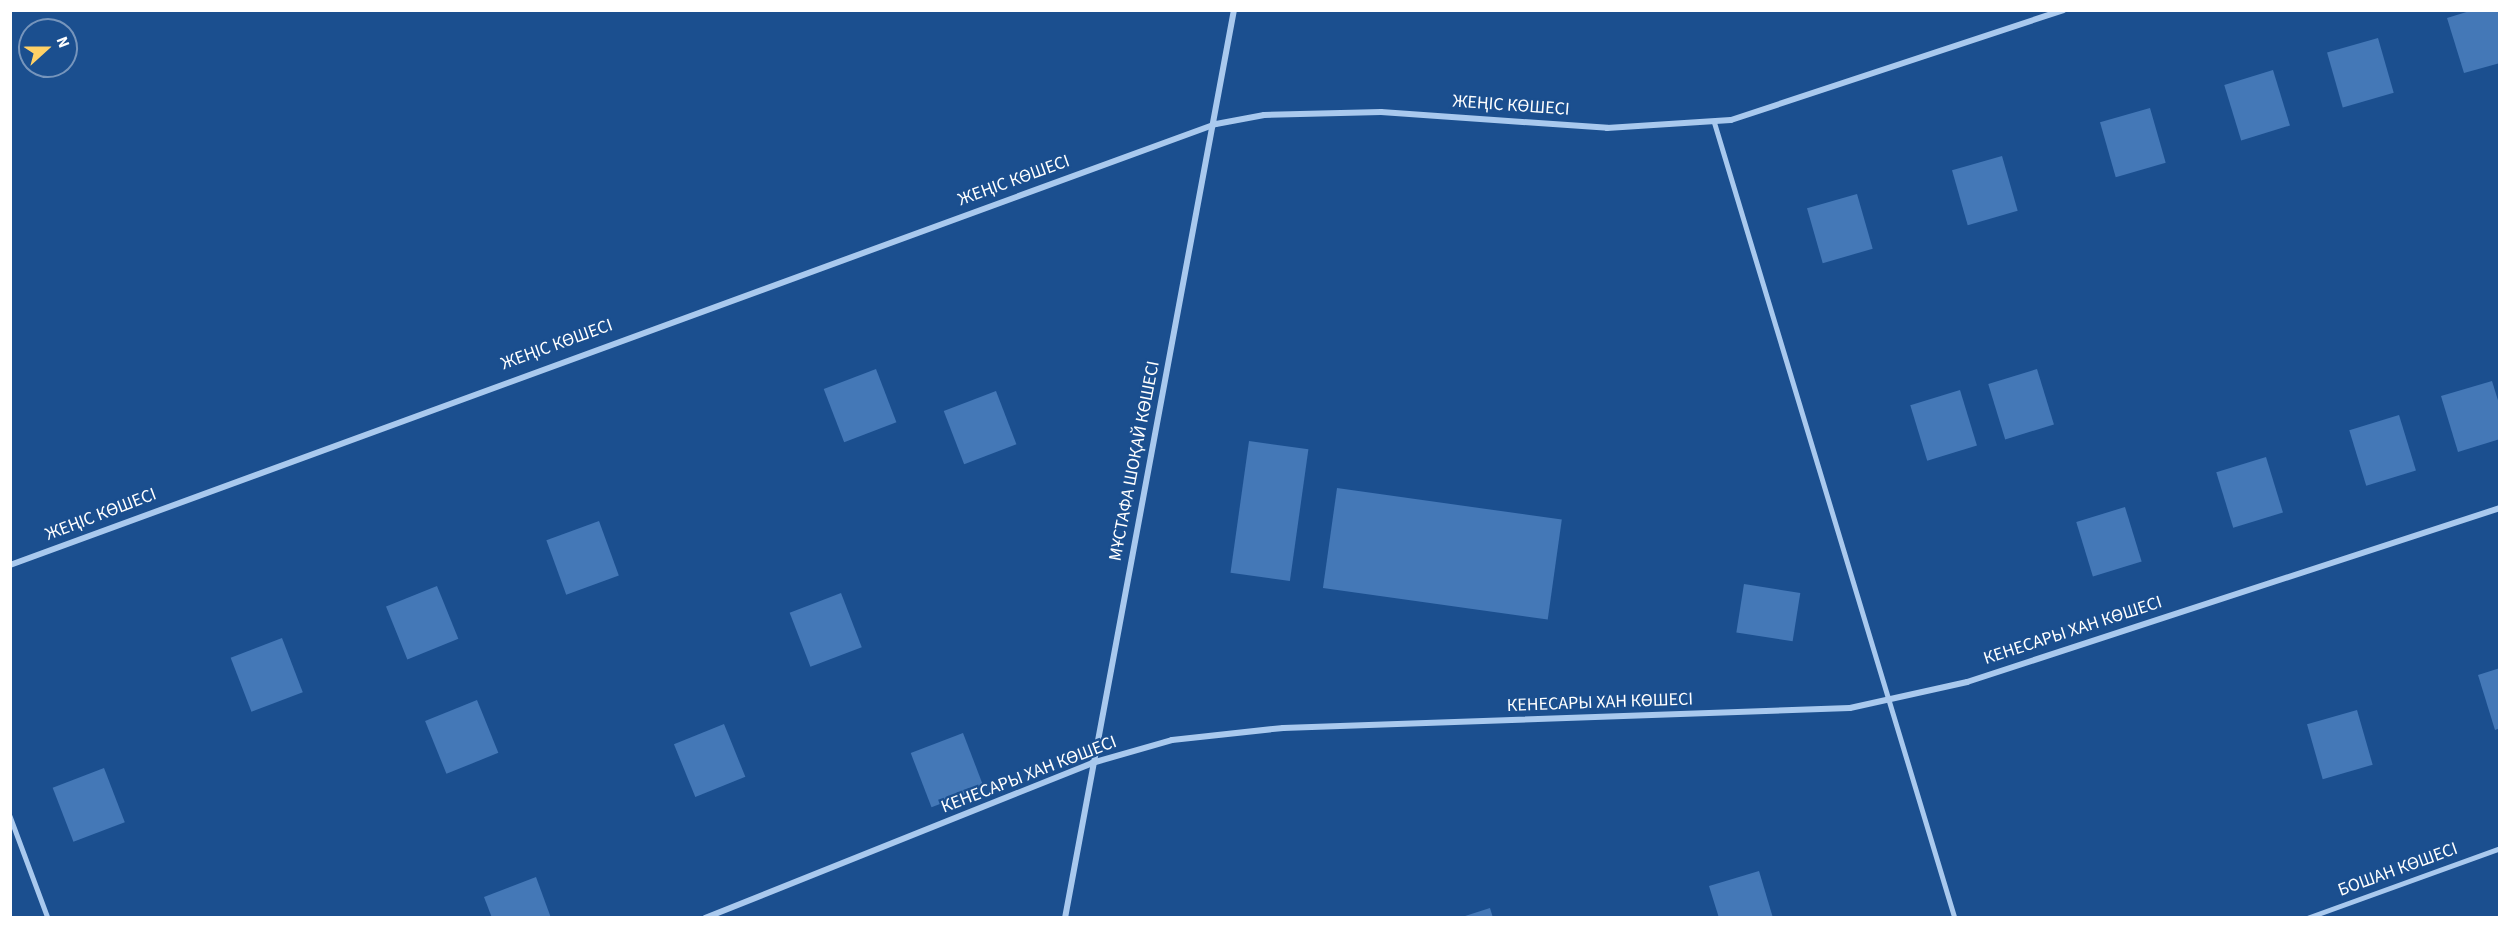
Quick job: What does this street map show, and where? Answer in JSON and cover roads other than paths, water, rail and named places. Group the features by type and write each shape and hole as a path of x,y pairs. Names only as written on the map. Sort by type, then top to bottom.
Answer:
{"street":[{"name":"МҰСТАФА ШОҚАЙ КӨШЕСІ","path":"1065,918 1092,763 1215,124 1234,10"},
{"name":"ЖЕҢІС КӨШЕСІ","path":"10,565 1215,124 1264,115 1381,112 1607,128 1714,121 2063,10"},
{"name":"КЕНЕСАРЫ ХАН КӨШЕСІ","path":"705,918 1092,763 1172,740 1283,728 1850,708 1966,682 2499,508"}],"lane":[{"path":"1714,121 1886,700 1955,918"},
{"path":"10,816 48,918"},
{"name":"БОШАН КӨШЕСІ","path":"2307,918 2499,848"}]}
